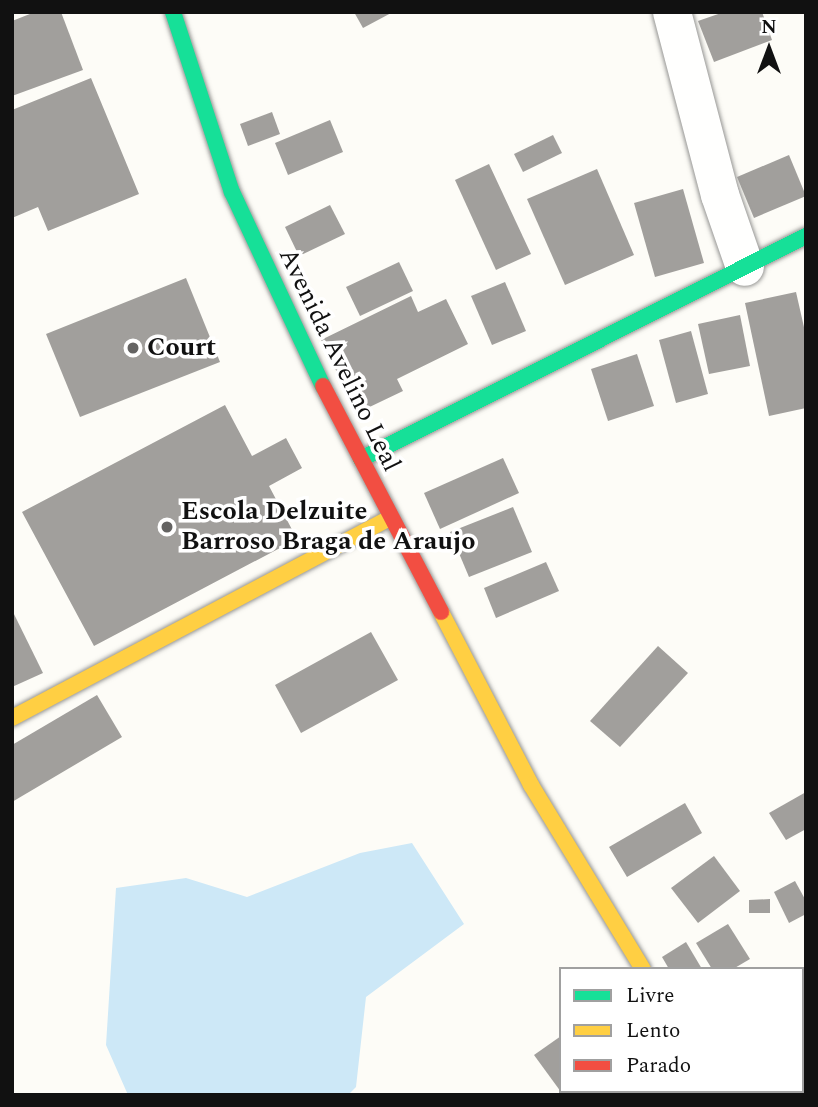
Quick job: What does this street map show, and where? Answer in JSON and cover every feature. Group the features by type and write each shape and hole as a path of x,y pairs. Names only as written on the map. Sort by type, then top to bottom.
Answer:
{"main road":[{"name":"Avenida Avelino Leal","path":"173,12 232,192 289,320 531,785 642,967"},
{"path":"361,459 806,236"},
{"path":"12,718 390,518"}],"street":[{"path":"672,12 720,195 745,267"}],"water":[{"path":"412,843 464,924 366,997 356,1087 348,1095 128,1095 106,1045 116,888 186,878 247,897 360,853"}],"building":[{"path":"35,12 61,12 83,70 12,96 12,21"},
{"path":"354,12 393,12 363,28"},
{"path":"724,12 762,12 772,40 714,62 698,21"},
{"path":"91,78 139,194 48,231 38,207 12,218 12,110"},
{"path":"272,112 280,134 248,146 240,124"},
{"path":"330,120 343,152 288,175 275,143"},
{"path":"553,135 562,153 523,172 514,154"},
{"path":"789,155 806,196 754,218 737,177"},
{"path":"489,164 531,254 496,270 455,180"},
{"path":"597,169 634,255 565,285 527,199"},
{"path":"683,189 704,263 655,277 634,203"},
{"path":"330,205 345,234 299,256 285,227"},
{"path":"399,262 413,291 360,316 346,287"},
{"name":"Court","path":"186,278 220,362 80,417 46,334"},
{"path":"505,282 526,331 492,345 471,296"},
{"path":"796,292 806,336 806,408 769,416 745,303"},
{"path":"411,296 418,312 446,299 468,344 397,379 403,391 357,413 321,340"},
{"path":"740,315 750,366 709,374 698,324"},
{"path":"691,331 708,394 676,403 659,340"},
{"path":"637,354 654,406 608,421 591,369"},
{"name":"Escola Delzuite Barroso Braga de Araujo","path":"225,405 252,456 286,438 302,468 269,486 297,539 94,646 22,512"},
{"path":"503,458 519,493 440,529 424,493"},
{"path":"513,507 532,552 469,577 450,532"},
{"path":"546,562 559,591 496,618 484,588"},
{"path":"12,610 43,673 12,687"},
{"path":"371,632 398,680 301,733 275,685"},
{"path":"658,646 688,673 620,747 590,721"},
{"path":"97,695 122,737 12,802 12,745"},
{"path":"806,792 806,829 786,840 769,813"},
{"path":"685,803 702,833 627,877 609,847"},
{"path":"714,856 740,891 698,923 671,888"},
{"path":"795,881 806,901 806,914 789,923 774,892"},
{"path":"770,899 770,913 749,913 749,900"},
{"path":"728,924 750,959 736,967 711,967 696,943"},
{"path":"686,942 701,967 668,967 662,957"},
{"path":"559,1037 559,1089 534,1055"}],"traffic: fast":[{"path":"173,12 232,192 323,386"},
{"path":"361,459 806,236"}],"traffic: slow":[{"path":"12,718 390,518"},
{"path":"441,612 531,785 642,967"}],"traffic: jam":[{"path":"323,386 441,612"}],"place":[{"name":"Court","path":"133,348"},
{"name":"Escola Delzuite Barroso Braga de Araujo","path":"167,527"}]}
